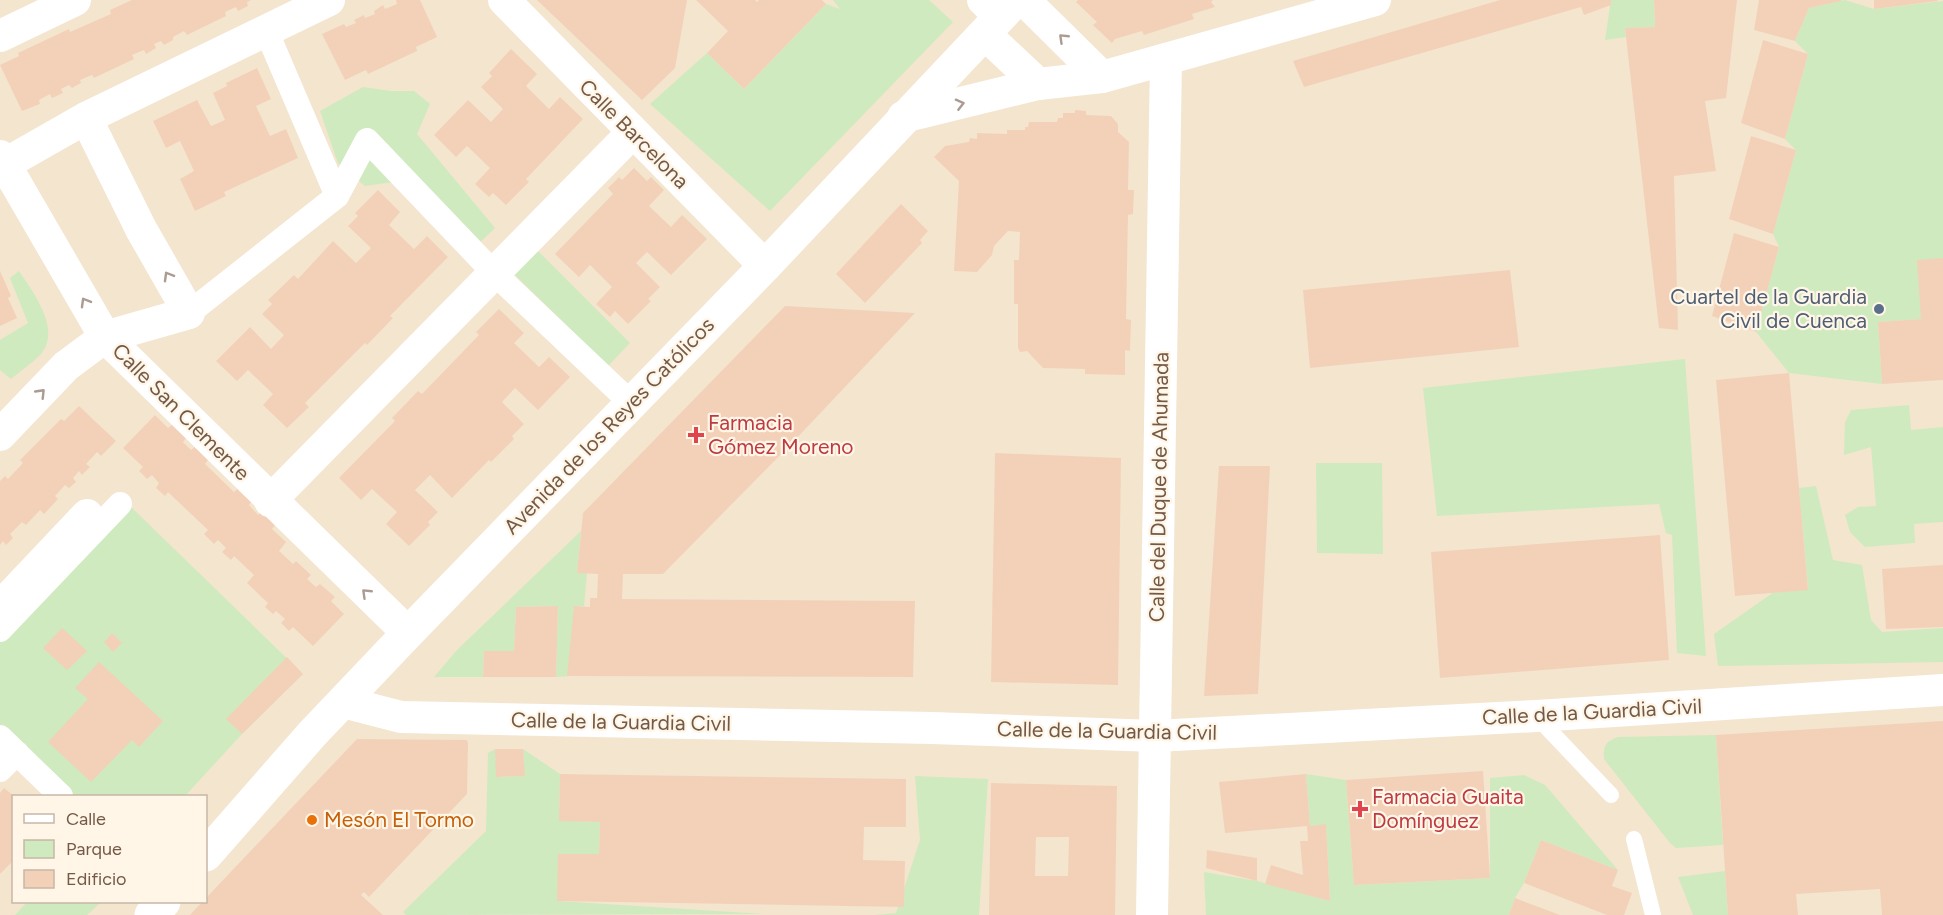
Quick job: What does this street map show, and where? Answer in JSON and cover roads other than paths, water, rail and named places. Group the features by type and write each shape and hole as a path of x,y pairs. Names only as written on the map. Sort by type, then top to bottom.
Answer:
{"main road":[{"name":"Avenida de los Reyes Católicos","path":"207,854 343,702 765,266 1001,10"},
{"path":"151,915 163,903"}],"street":[{"path":"3,160 328,0"},
{"name":"Calle Barcelona","path":"504,0 765,266"},
{"path":"903,117 1038,84 1102,77 1375,0"},
{"path":"0,36 65,2"},
{"path":"1001,10 1102,77"},
{"path":"1001,10 1038,84"},
{"path":"266,30 337,196"},
{"name":"Calle del Duque de Ahumada","path":"1152,915 1166,59"},
{"path":"86,118 141,229 189,313"},
{"path":"270,501 632,133"},
{"path":"0,435 66,366 105,337 189,313 337,196 367,140 494,273 632,404"},
{"name":"Calle San Clemente","path":"3,160 105,337 270,501 408,633"},
{"path":"0,630 120,504"},
{"path":"0,607 87,515"},
{"name":"Calle de la Guardia Civil","path":"343,702 401,717 932,728 1155,736 1536,716 1943,690"},
{"path":"0,736 61,795"},
{"path":"0,771 18,753"}],"lane":[{"path":"1536,716 1611,795"},
{"path":"1634,839 1653,915"}],"place":[{"name":"Cuartel de la Guardia Civil de Cuenca","path":"1879,309"},
{"name":"Farmacia Gómez Moreno","path":"696,435"},
{"name":"Farmacia Guaita Domínguez","path":"1360,809"},
{"name":"Mesón El Tormo","path":"312,820"}]}
